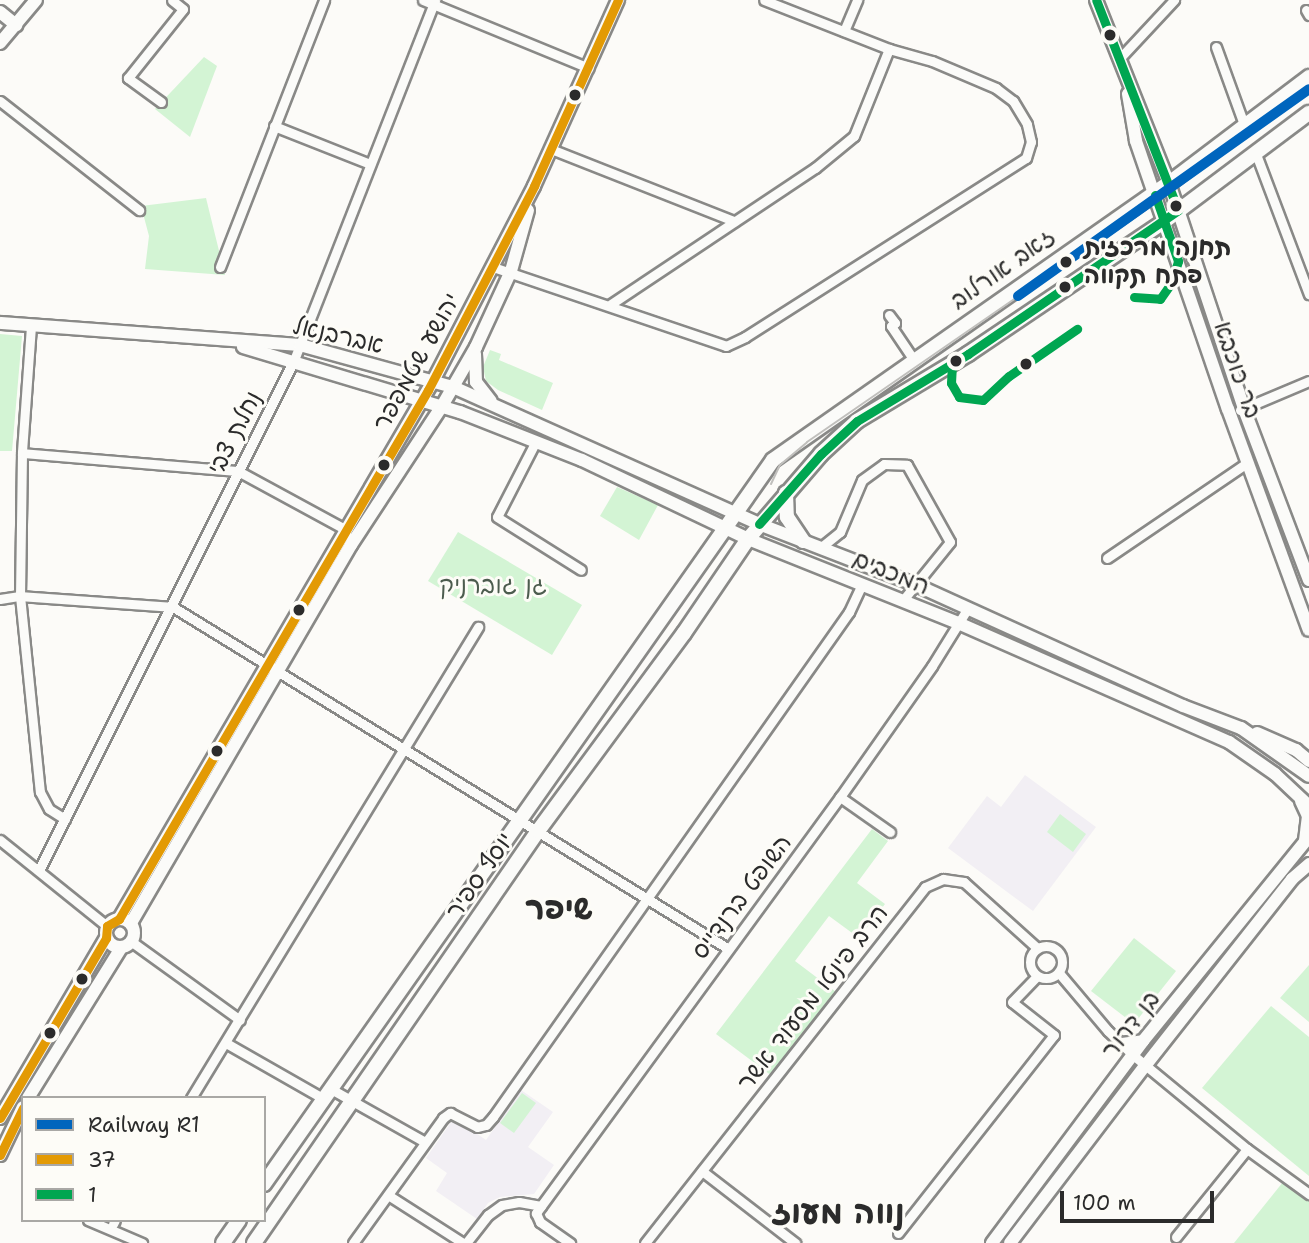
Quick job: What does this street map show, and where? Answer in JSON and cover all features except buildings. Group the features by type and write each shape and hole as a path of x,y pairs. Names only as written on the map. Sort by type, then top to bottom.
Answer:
{"main road":[{"name":"זאב אורלוב","path":"738,512 762,473 787,448 1169,183 1309,77"},
{"name":"זאב אורלוב","path":"748,538 839,436 857,421 968,354 1164,221 1309,113"},
{"path":"786,493 787,517 803,541"},
{"name":"יוסף ספיר","path":"266,1181 738,512"},
{"name":"יוסף ספיר","path":"254,1243 538,831 684,633 748,538"},
{"path":"223,1243 238,1222"}],"street":[{"path":"0,43 36,0"},
{"path":"161,102 128,78 183,9 172,0"},
{"path":"220,267 324,0"},
{"path":"423,0 589,68"},
{"name":"יהושע שטמפפר","path":"116,927 266,663 433,381 534,186 618,0"},
{"path":"492,267 611,304 726,346 737,343 1026,158 1031,142 1021,112 996,88 924,58 889,49 764,0"},
{"path":"844,31 858,0"},
{"name":"בר כוכבא","path":"1096,0 1169,183 1244,409 1308,574"},
{"path":"1119,58 1174,0"},
{"name":"נחלת צבי","path":"39,870 173,607 237,471 294,360 434,3"},
{"path":"0,12 16,24"},
{"path":"1216,47 1245,127"},
{"path":"611,304 815,168 854,135 889,49"},
{"name":"בר כוכבא","path":"1127,80 1136,141 1228,410 1309,630"},
{"path":"0,101 139,210"},
{"path":"274,126 370,164"},
{"path":"551,149 734,221"},
{"path":"1256,155 1304,267 1309,294"},
{"name":"יהושע שטמפפר","path":"0,1118 116,927 279,670 351,545 442,406 476,347 510,271 534,186"},
{"path":"889,315 894,323 891,326 913,359"},
{"name":"אברבנאל","path":"0,323 300,345 453,387"},
{"path":"31,326 22,453 20,596 40,792 49,809 65,819"},
{"name":"אברבנאל","path":"212,339 294,360 442,406"},
{"path":"476,347 476,382 496,406"},
{"path":"1228,410 1244,409 1309,381"},
{"name":"המכבים","path":"453,387 738,512 759,524 914,584 1183,706 1241,728 1309,776"},
{"name":"המכבים","path":"442,406 536,441 629,481 748,538 958,623 1229,741 1257,760 1309,806"},
{"path":"536,441 497,517 581,570"},
{"path":"22,453 237,471 345,529 351,545"},
{"path":"1107,558 1247,463"},
{"path":"820,548 840,532 862,480 884,464 907,465 950,542 903,600"},
{"path":"1291,578 1308,574"},
{"path":"353,1243 425,1142 450,1113 477,1127 486,1125 849,612 862,584"},
{"path":"0,599 20,596 173,607 727,948"},
{"name":"השופט ברנדייס","path":"541,1206 727,948 840,797 968,608"},
{"path":"192,1096 402,747 478,627"},
{"path":"1241,728 1284,744 1309,761"},
{"path":"1292,790 1305,804 1308,816 1307,839"},
{"path":"840,797 890,832"},
{"path":"0,839 116,927 135,932 29,1096"},
{"name":"בן דרור","path":"992,1243 1143,1041 1307,839"},
{"name":"בן דרור","path":"1010,1243 1292,879 1309,864"},
{"name":"הרב פינטו מסעוד אשר","path":"645,1243 925,887 943,878 964,881 1037,948"},
{"path":"116,927 114,946 126,945 240,1020"},
{"path":"1052,946 1060,952 1063,962 1059,973 1046,978 1037,975 1030,962 1037,948 1052,946"},
{"path":"1059,973 1145,1066 1247,1149 1309,1194"},
{"path":"898,1233 1054,1035 1012,1002 1037,975"},
{"path":"1122,1044 1143,1041"},
{"path":"226,1043 327,1094 351,1099 425,1142"},
{"path":"0,1155 21,1111"},
{"path":"1176,1237 1247,1149"},
{"path":"702,1171 795,1243"},
{"path":"388,1195 465,1243 488,1214 502,1205 519,1202 541,1206 536,1213 540,1222 570,1243"},
{"path":"93,1222 142,1243"}],"shaded area":[{"path":"1025,775 1096,827 1033,911 948,848 987,796 1001,807"},
{"path":"521,1090 553,1112 528,1147 554,1165 534,1194 500,1197 488,1203 477,1219 436,1191 447,1173 426,1158 454,1118 486,1140"}],"green space":[{"path":"204,57 217,66 190,137 155,109"},
{"path":"206,198 225,275 145,269 149,236 141,206"},
{"path":"0,334 22,336 12,451 0,451"},
{"path":"490,350 501,354 499,360 553,383 542,410 498,390 486,381 483,367"},
{"path":"617,487 658,505 639,540 600,516"},
{"name":"גן גוברניק","path":"458,532 582,605 552,655 428,581"},
{"path":"1060,814 1086,834 1073,852 1047,832"},
{"path":"872,829 888,841 857,883 885,904 859,938 829,916 795,961 836,992 772,1076 716,1034"},
{"path":"1134,938 1176,971 1134,1024 1091,991"},
{"path":"1309,965 1309,1022 1280,998"},
{"path":"1271,1006 1309,1037 1309,1176 1202,1088"},
{"path":"522,1093 536,1103 514,1133 500,1123"},
{"path":"1283,1182 1309,1201 1309,1243 1234,1243"}],"tram line":[{"path":"771,484 780,465 807,442 1150,205 1309,89"}],"rail line":[{"name":"R1","path":"1018,296 1309,89"}],"transit line":[{"name":"37","path":"0,1118 106,938 107,926 119,919 428,390 534,186 618,0"},
{"name":"1","path":"759,524 821,454 857,421 968,354 1178,210 1096,0"},
{"name":"1","path":"1134,297 1160,299 1171,283 1178,261 1155,195"},
{"name":"1","path":"952,364 951,383 959,397 983,400 1009,376 1077,329"},
{"name":"37","path":"0,1155 21,1112"}],"place":[{"name":"תחנה מרכזית פתח תקווה","path":"1066,262"}],"district":[{"name":"שיפר","path":"559,908"},
{"name":"נווה מעוז","path":"838,1212"}]}
